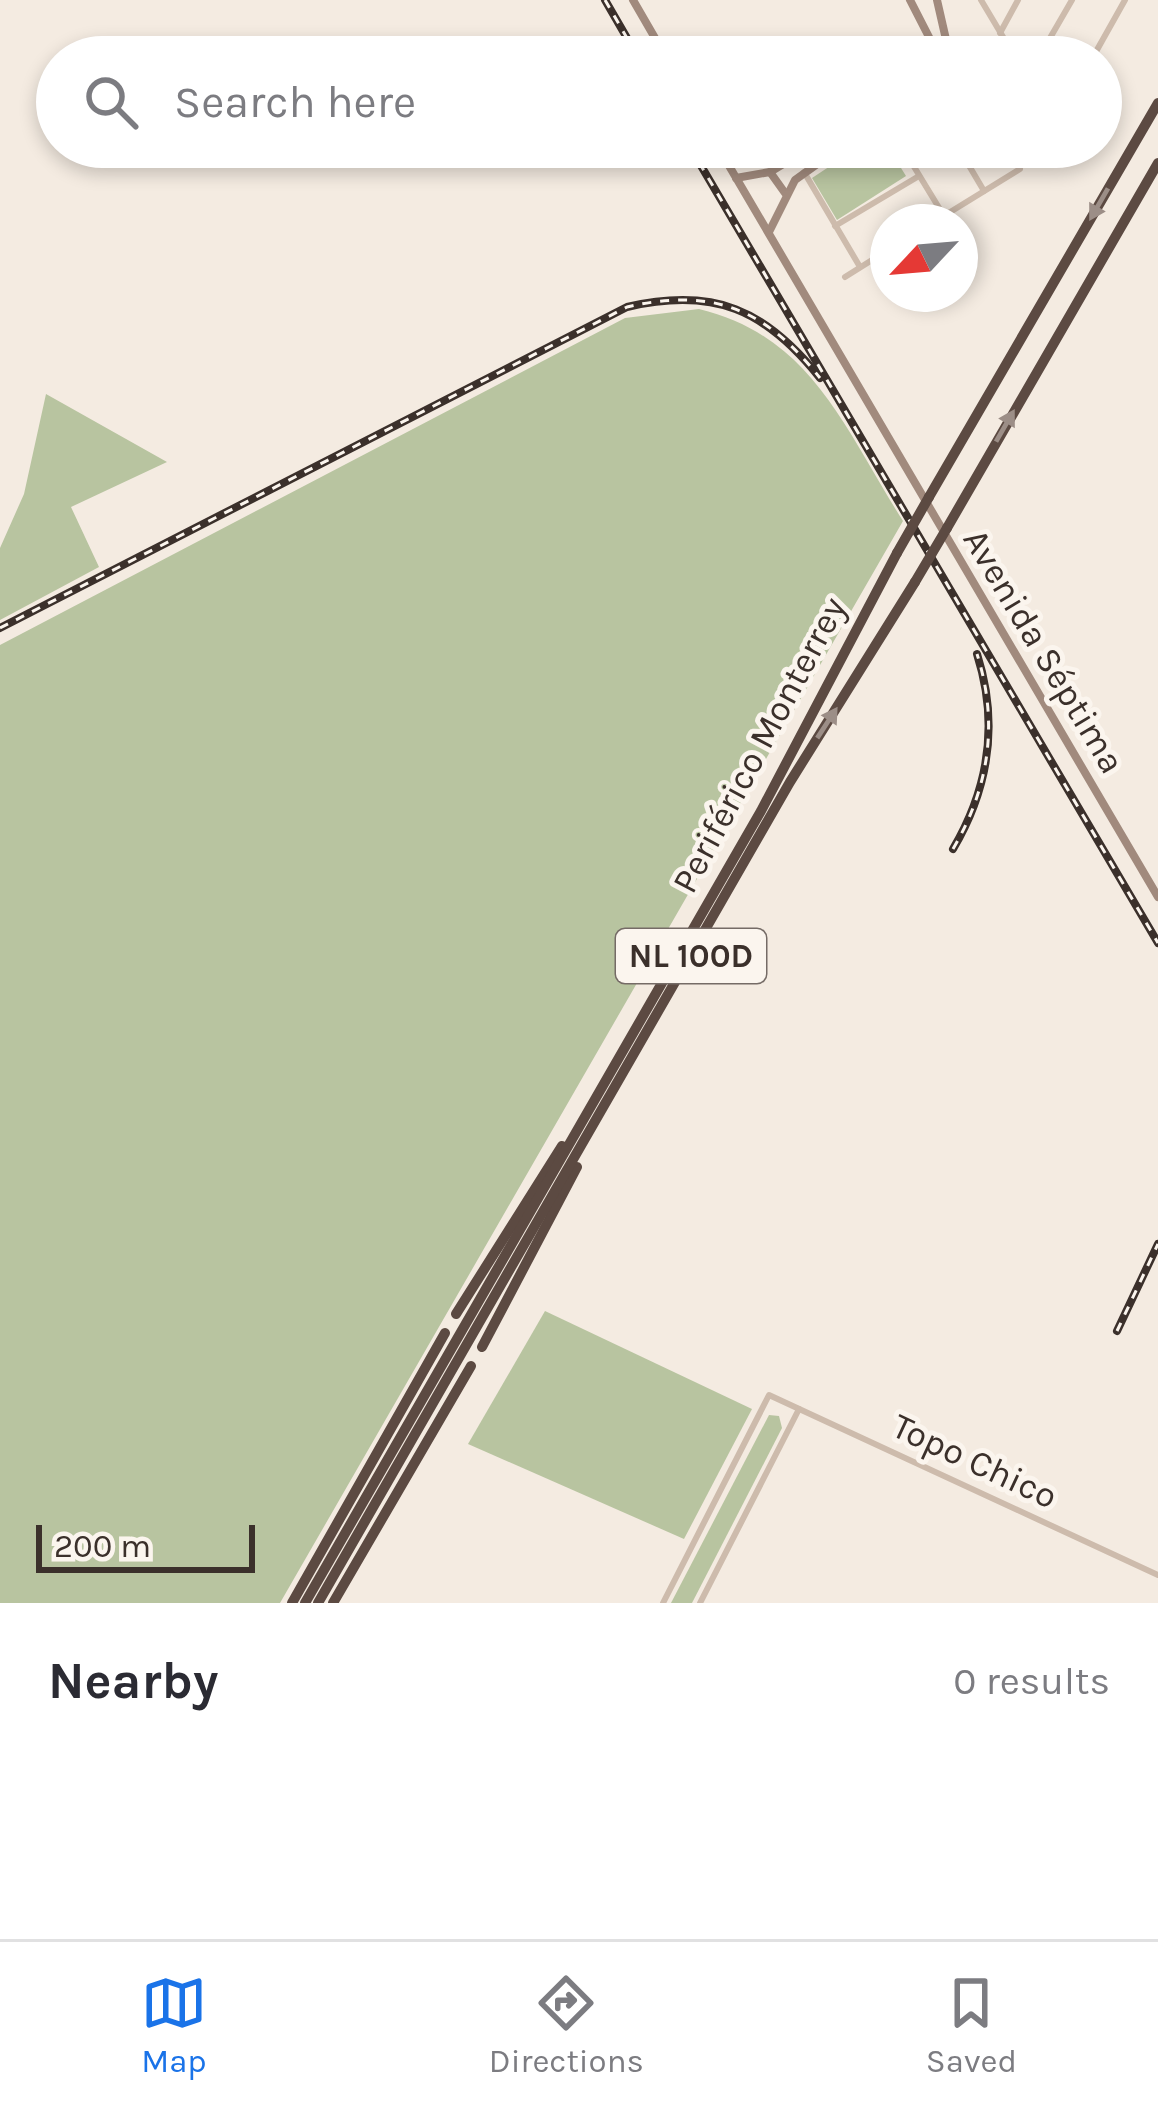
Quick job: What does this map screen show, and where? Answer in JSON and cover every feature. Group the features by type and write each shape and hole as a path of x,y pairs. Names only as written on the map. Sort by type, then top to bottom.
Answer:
{"highway":[{"name":"Periférico Monterrey","path":"1122,163 1158,103"},
{"name":"Periférico Monterrey","path":"305,1603 800,766 947,528 1158,163"},
{"name":"Periférico Monterrey","path":"318,1603 750,831 924,496 1119,168"},
{"path":"456,1314 544,1172 584,1131"},
{"path":"482,1347 573,1176 584,1131"},
{"path":"292,1603 445,1333"},
{"path":"333,1603 471,1366"}],"street":[{"path":"634,0 654,36"},
{"path":"910,0 928,36"},
{"path":"937,0 947,36"},
{"path":"981,0 1002,36"},
{"path":"1000,33 1018,0"},
{"path":"1052,36 1072,0"},
{"path":"1105,36 1126,0"},
{"name":"Avenida Séptima","path":"730,168 1158,897"},
{"path":"735,178 777,168"},
{"path":"768,234 785,194 809,168"},
{"path":"914,168 936,204"},
{"path":"970,168 984,191"},
{"path":"963,204 1018,168"},
{"path":"804,171 860,267"},
{"path":"770,172 785,194"},
{"path":"835,226 919,176"},
{"path":"844,277 870,261"},
{"name":"Topo Chico","path":"663,1603 769,1395 1158,1574"},
{"path":"700,1603 799,1409"}],"green space":[{"path":"827,168 901,168 906,176 837,220 812,178"},
{"path":"699,309 738,322 798,364 843,421 903,521 280,1603 0,1603 0,645 625,318"},
{"path":"46,394 167,462 71,507 99,567 0,620 0,548 24,494"},
{"path":"545,1311 752,1409 684,1539 468,1444"},
{"path":"769,1415 779,1416 782,1428 692,1603 671,1603"}],"railway":[{"path":"605,0 626,36"},
{"path":"702,168 1158,943"},
{"path":"0,628 627,307 686,300 736,309 779,335 820,378"},
{"path":"953,849 975,802 987,754 988,705 977,654"},
{"path":"1117,1331 1158,1244"}]}
